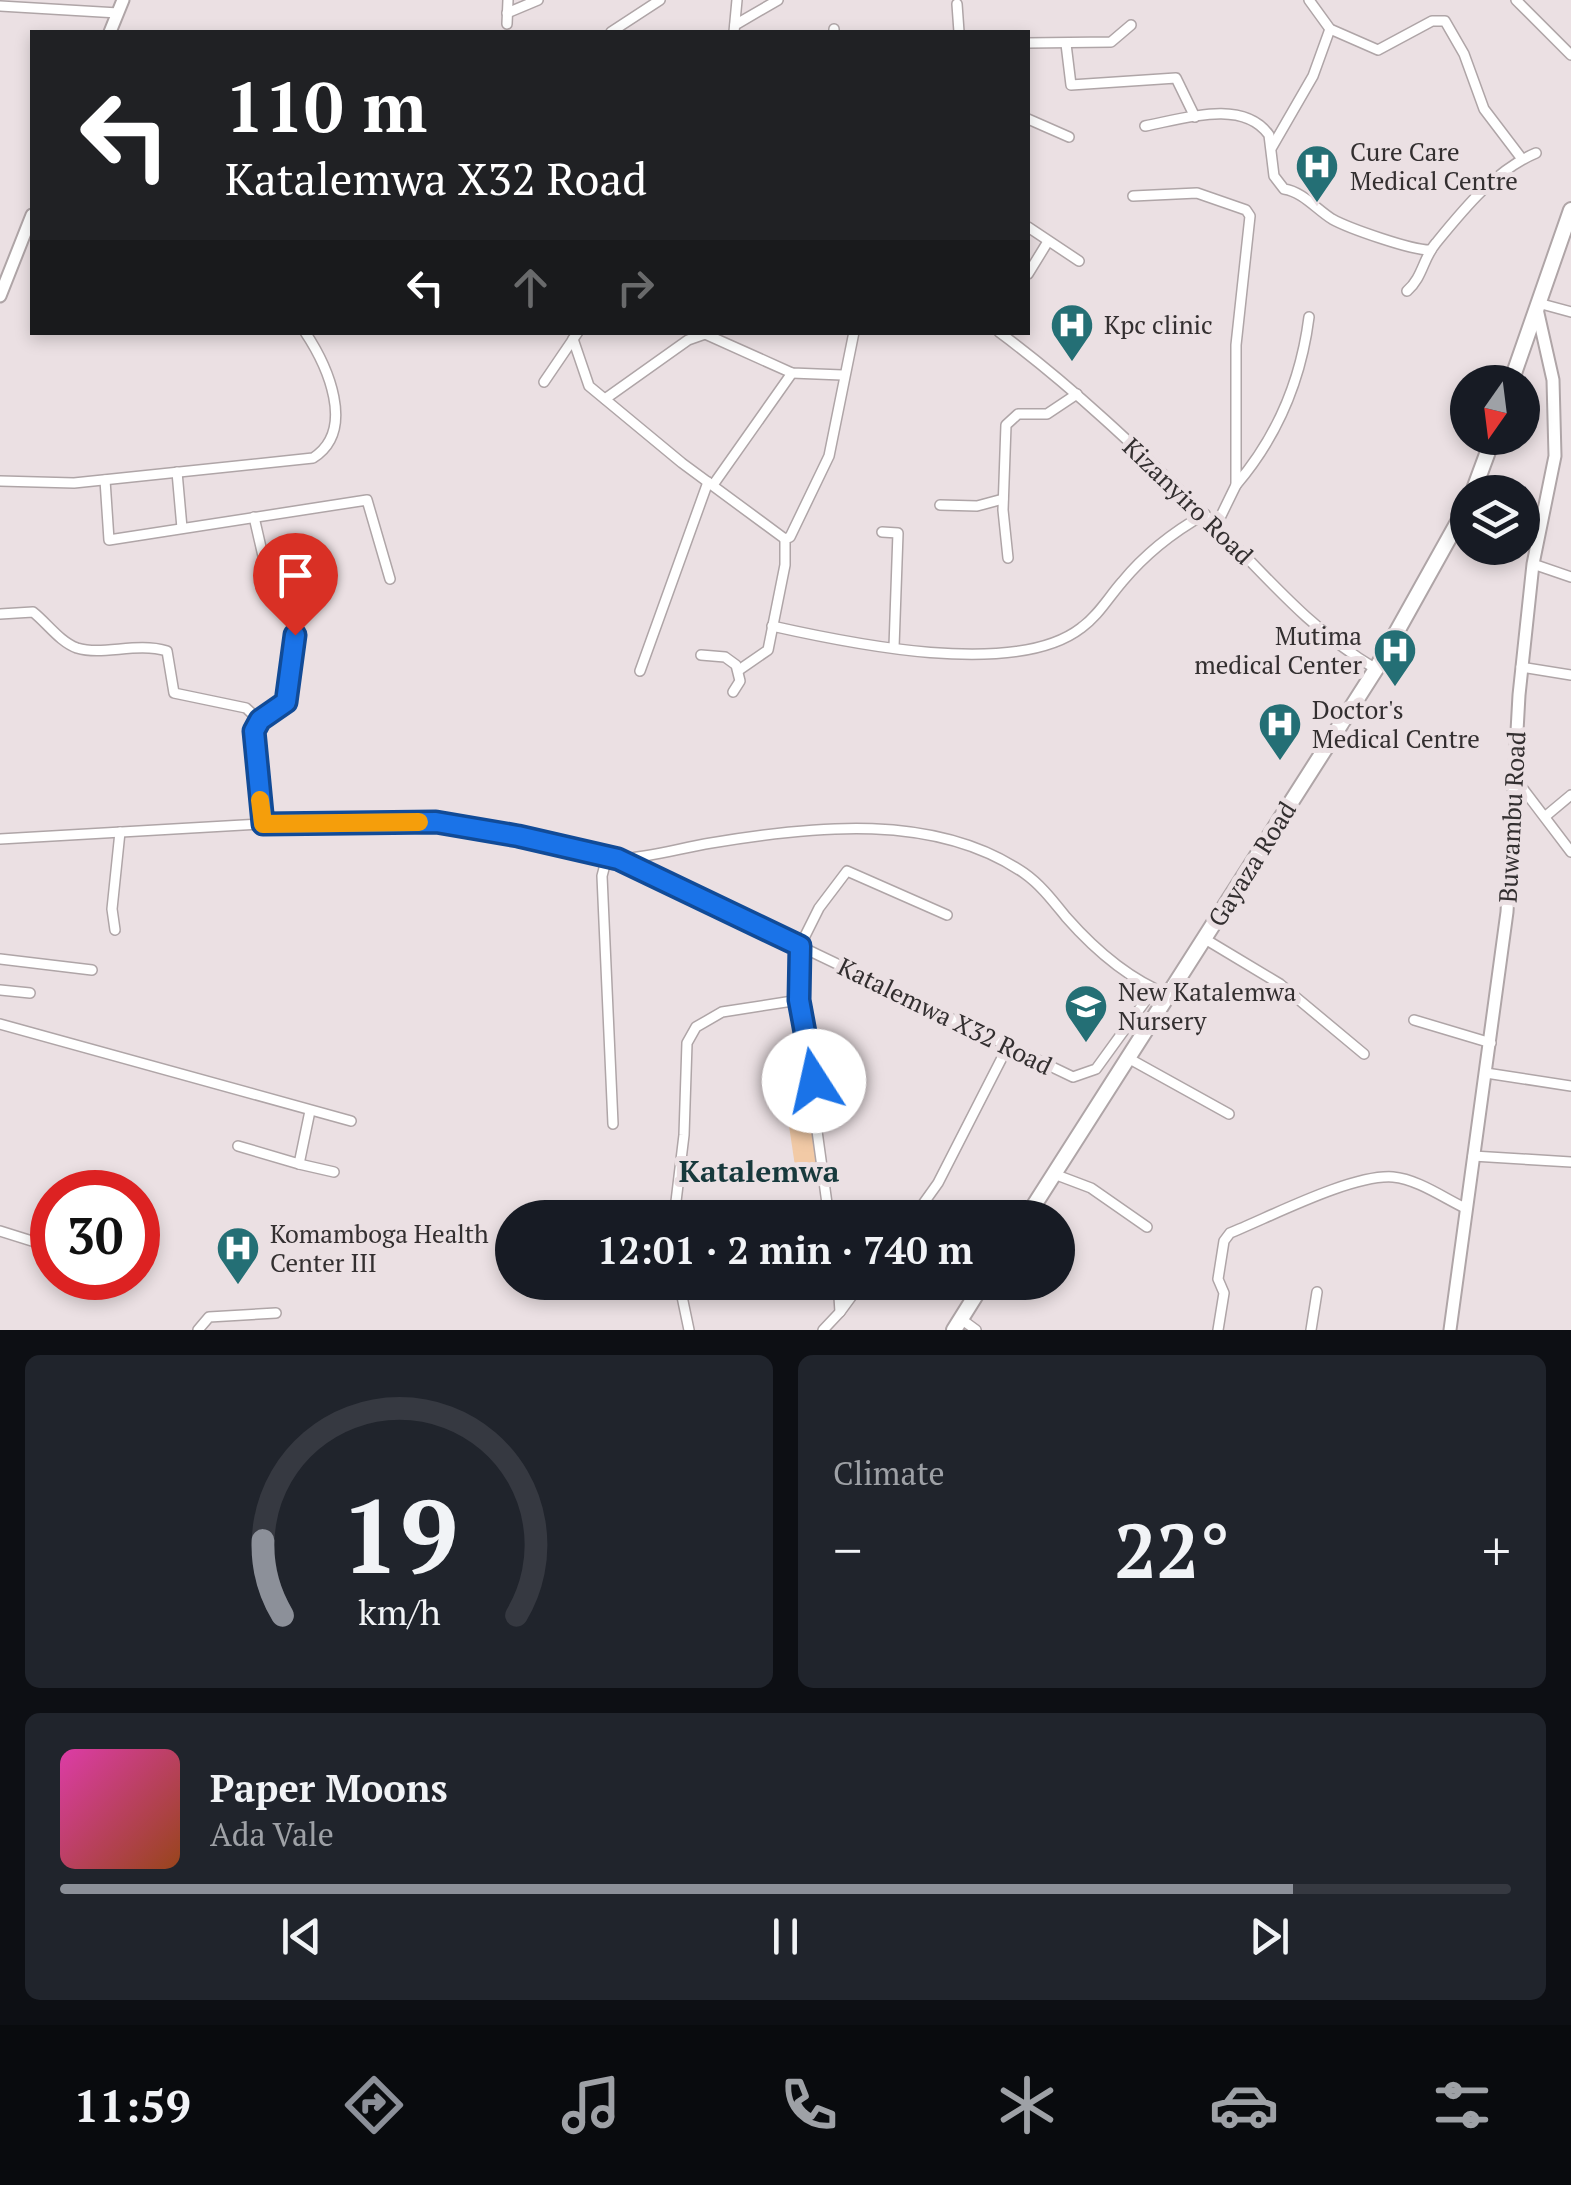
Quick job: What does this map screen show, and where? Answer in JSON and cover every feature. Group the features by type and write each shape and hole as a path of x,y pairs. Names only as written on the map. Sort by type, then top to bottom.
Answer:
{"main road":[{"path":"1517,365 1570,215"},
{"name":"Gayaza Road","path":"1037,1200 1128,1058 1161,992 1205,939 1376,669 1450,536"},
{"path":"957,1324 972,1300"}],"street":[{"path":"111,30 123,0"},
{"path":"508,0 507,19 538,0"},
{"path":"614,30 660,0"},
{"path":"735,29 737,0"},
{"path":"735,29 778,0"},
{"path":"1309,0 1330,29 1378,50 1432,21 1445,21 1464,54 1484,109 1522,159"},
{"path":"1516,0 1571,55"},
{"path":"957,4 959,30"},
{"path":"0,6 118,13"},
{"path":"1030,43 1110,42 1131,25"},
{"path":"1272,146 1313,76 1330,29"},
{"path":"1066,44 1071,85 1176,78 1194,117"},
{"path":"1144,126 1194,117 1250,118 1266,129 1272,146 1274,176 1284,189 1294,190 1340,222 1411,250 1431,250"},
{"path":"1030,120 1068,137"},
{"path":"1408,291 1423,273 1431,250 1468,204 1522,159 1536,153"},
{"path":"1134,196 1197,193 1246,210 1250,216 1236,345 1236,485"},
{"path":"0,296 30,219"},
{"path":"1030,229 1079,260"},
{"path":"1030,271 1047,242"},
{"path":"18,249 30,249"},
{"path":"1537,304 1571,312"},
{"name":"Buwambu Road","path":"1537,304 1557,422 1555,456 1540,530"},
{"path":"1216,526 1236,485 1267,444 1302,369 1309,317"},
{"path":"0,481 56,485 313,458 324,450 333,426 335,393 306,335"},
{"path":"544,382 575,335"},
{"path":"576,335 583,378 785,539"},
{"path":"605,399 688,340 702,335"},
{"path":"707,335 792,373 842,375"},
{"path":"785,539 790,537 826,464 851,335"},
{"name":"Kizanyiro Road","path":"1003,335 1077,394 1204,514 1289,604 1342,649 1376,669"},
{"path":"640,670 711,483 792,373"},
{"path":"1008,558 1004,442 1009,420 1018,414 1047,414 1077,394"},
{"path":"178,472 182,528"},
{"path":"105,480 107,540 367,500 390,579"},
{"path":"940,506 977,506 1004,499"},
{"path":"772,626 837,640 1001,654 1072,634 1096,616 1156,546 1204,514"},
{"path":"254,516 269,582 298,597 286,702 260,720 254,742 263,824"},
{"path":"882,532 898,533 894,646"},
{"path":"740,670 765,655 785,565 785,539"},
{"name":"Buwambu Road","path":"1450,1330 1490,1044 1517,782 1522,667 1533,565"},
{"path":"1536,565 1571,577"},
{"path":"0,614 32,612 81,649 146,646 166,651 174,693 240,706 260,720"},
{"path":"701,655 725,657 740,670 740,681 733,692"},
{"path":"1522,667 1571,675"},
{"path":"1517,782 1547,815 1571,852"},
{"path":"1547,815 1571,795"},
{"name":"Katalemwa X32 Road","path":"0,839 263,824 454,824 612,858 1063,1074 1088,1074 1161,992"},
{"path":"613,1124 602,876 612,858 824,831 944,837 989,853 1028,876 1097,948 1161,992"},
{"path":"115,930 112,909 120,832"},
{"path":"827,1200 799,1000 800,946 819,908 848,871 947,914"},
{"path":"1205,939 1280,984 1364,1054"},
{"path":"0,959 92,970"},
{"path":"0,990 30,993"},
{"path":"676,1200 684,1135 687,1043 696,1027 722,1012 799,1000"},
{"path":"1414,1020 1490,1044"},
{"path":"0,1024 351,1121"},
{"path":"926,1200 1008,1046"},
{"path":"1128,1058 1229,1114"},
{"path":"1486,1073 1571,1086"},
{"path":"298,1164 310,1111"},
{"path":"238,1146 334,1172"},
{"path":"1473,1156 1571,1162"},
{"path":"1054,1174 1091,1188 1147,1227"},
{"path":"1218,1330 1224,1293 1218,1279 1224,1241 1230,1234 1320,1195 1382,1178 1403,1180 1466,1208"},
{"path":"0,1231 30,1240"},
{"path":"1311,1330 1317,1292"},
{"path":"683,1300 689,1330"},
{"path":"839,1300 840,1312"},
{"path":"823,1330 849,1300"},
{"path":"198,1330 209,1317 276,1313"},
{"path":"957,1324 976,1330"}],"shaded area":[{"path":"813,1081 823,1168 796,1173 783,1085"}],"slow traffic":[{"path":"260,800 263,824 419,822"}],"place":[{"name":"Cure Care Medical Centre","path":"1317,204"},
{"name":"Kpc clinic","path":"1072,363"},
{"name":"Mutima medical Center","path":"1395,688"},
{"name":"Doctor's Medical Centre","path":"1280,762"},
{"name":"New Katalemwa Nursery","path":"1086,1044"},
{"name":"Komamboga Health Center III","path":"238,1286"}],"district":[{"name":"Katalemwa","path":"759,1172"}],"route":[{"path":"295,635 286,702 260,720 254,731 263,824 436,822 618,859 800,946 799,1000 814,1081"}]}
